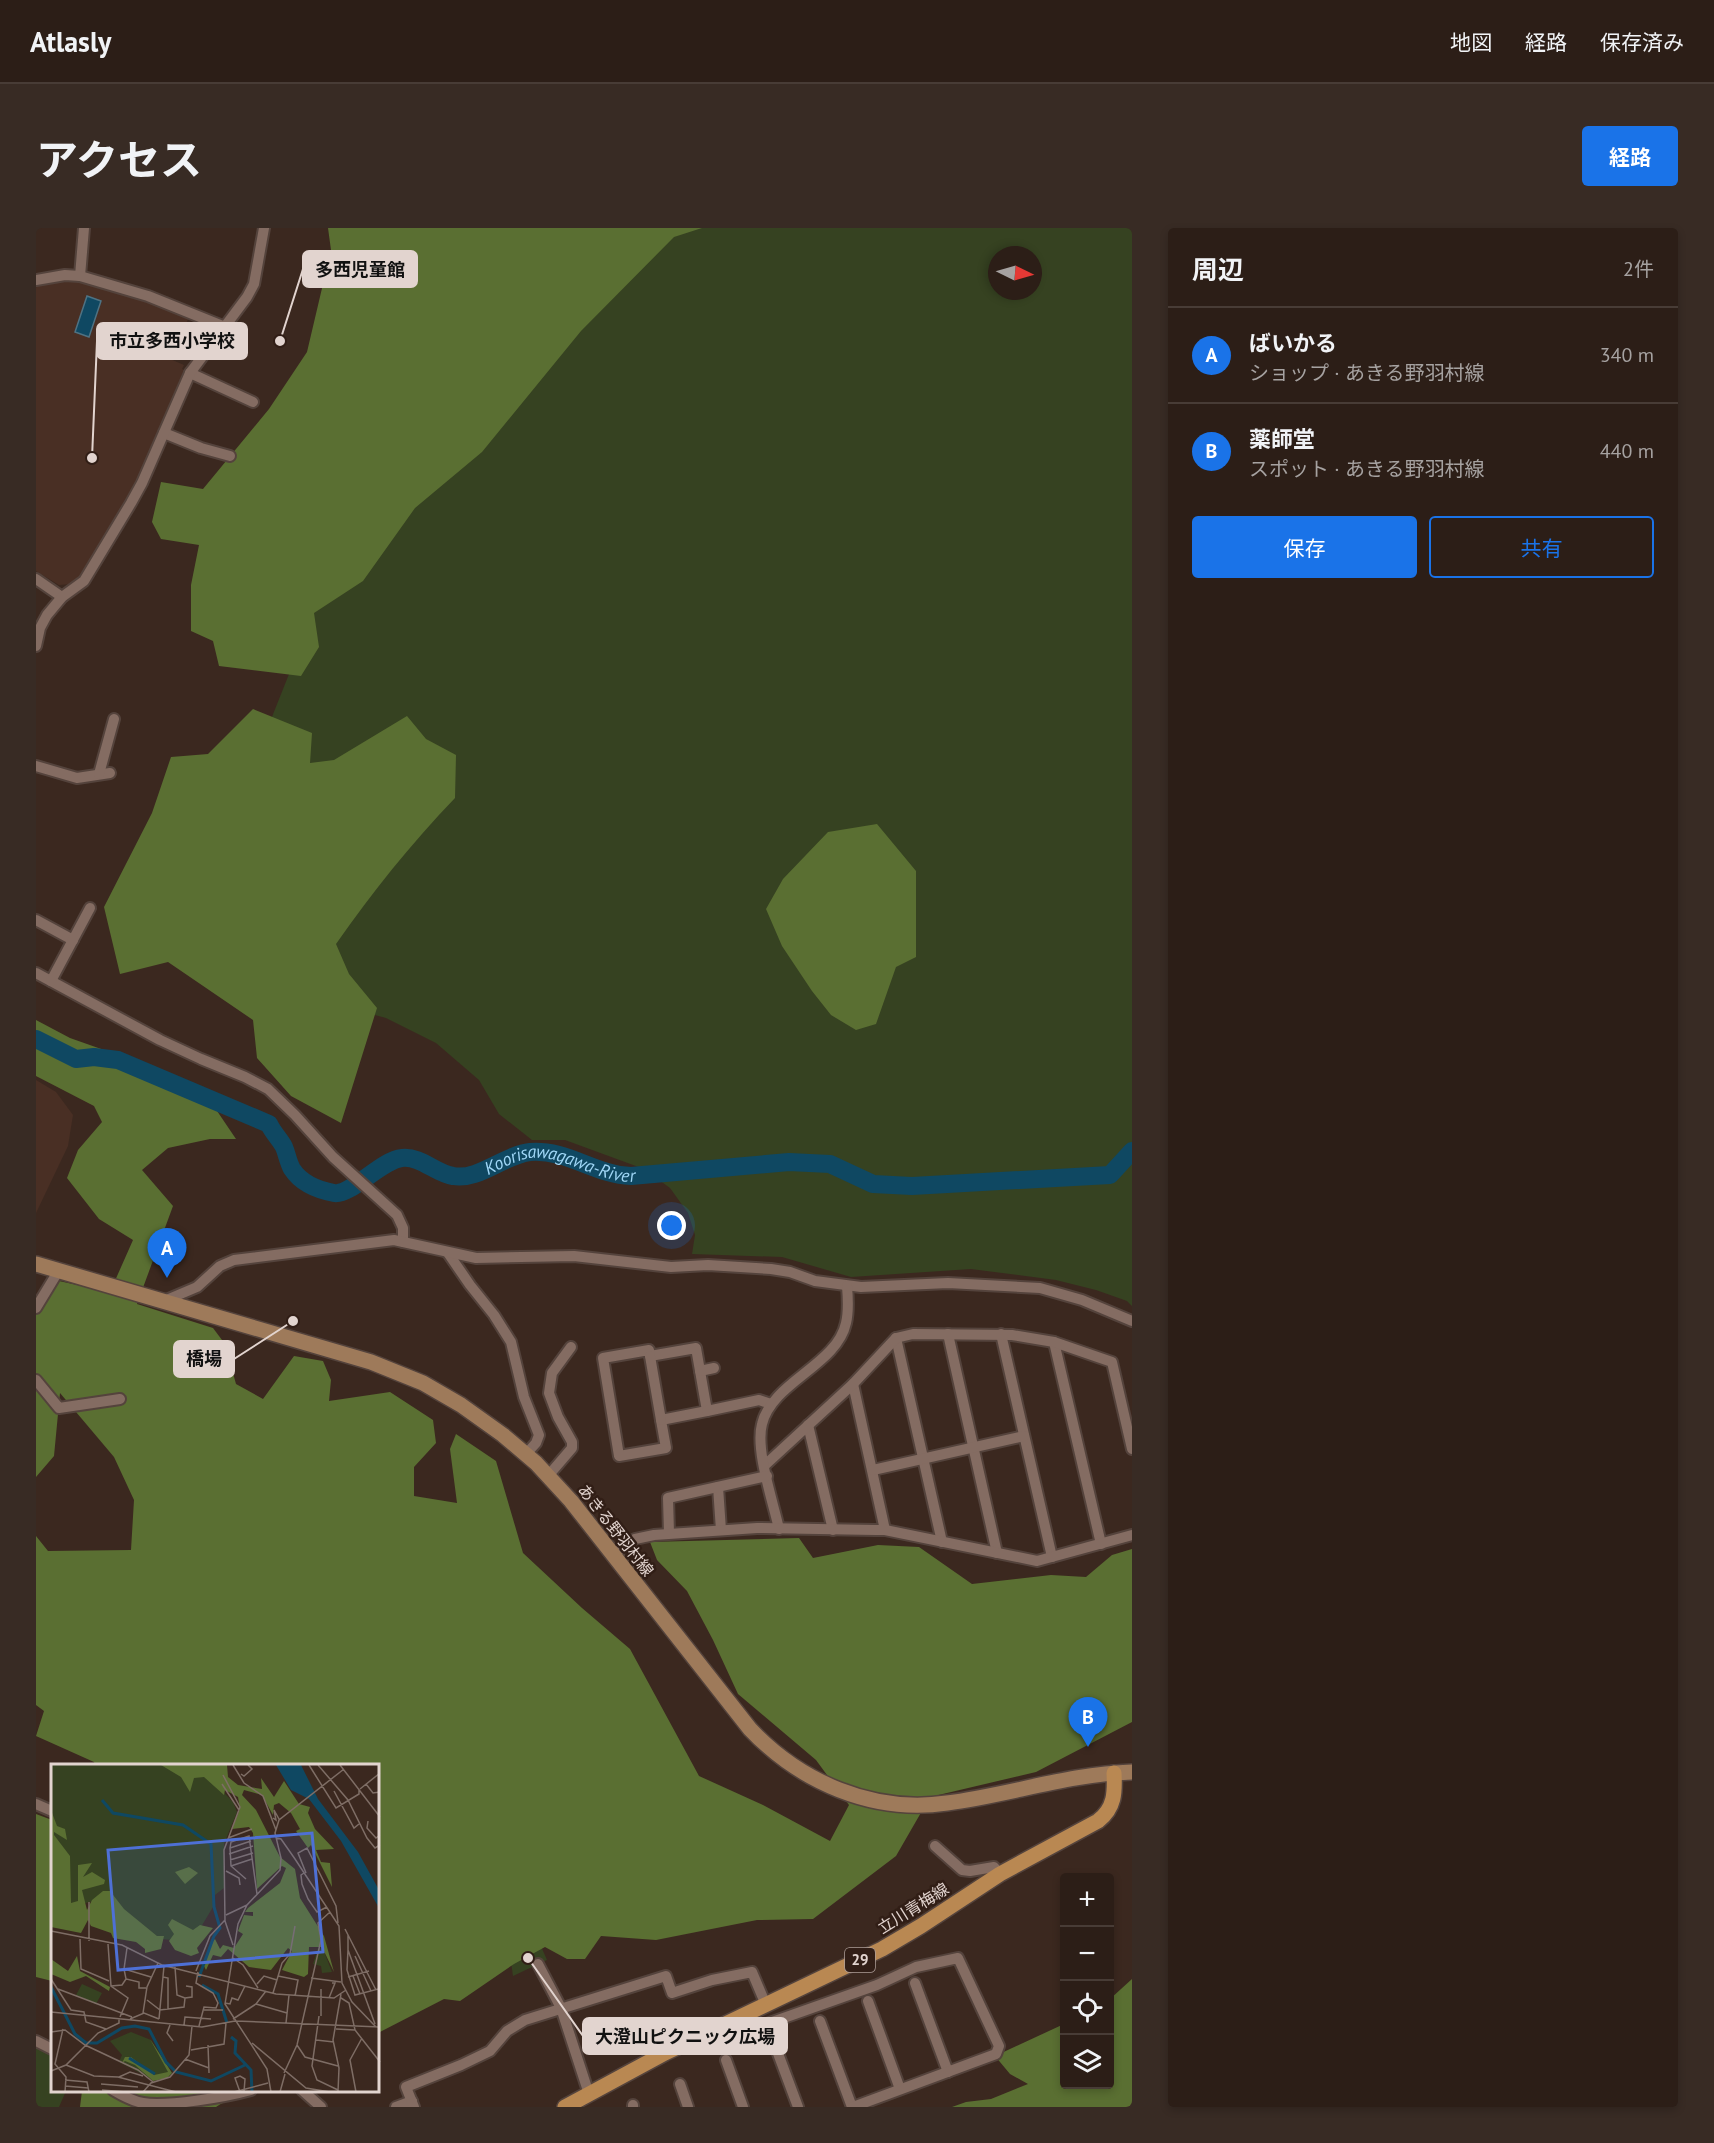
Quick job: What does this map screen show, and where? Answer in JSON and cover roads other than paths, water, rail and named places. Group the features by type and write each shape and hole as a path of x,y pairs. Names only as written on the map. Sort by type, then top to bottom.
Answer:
{"main road":[{"name":"あきる野羽村線","path":"36,1264 359,1358 393,1370 461,1405 498,1430 548,1476 613,1554 750,1729 784,1760 833,1788 879,1801 904,1805 938,1804 1087,1776 1132,1772"},
{"name":"立川青梅線","path":"565,2107 719,2027 882,1949 1000,1874 1101,1819 1113,1800 1114,1773"}],"street":[{"path":"80,276 84,228"},
{"path":"36,646 40,628 47,615 62,597 74,590 90,573 142,483 190,373 242,305 254,284 264,228"},
{"path":"36,280 65,275 80,276 148,296 225,327"},
{"path":"190,373 253,402"},
{"path":"164,433 201,448 230,456"},
{"path":"36,579 62,597"},
{"path":"36,766 77,778 105,774 114,719"},
{"path":"51,981 90,908"},
{"path":"36,920 73,940"},
{"path":"36,973 160,1040 268,1089 333,1157 397,1215 404,1228 403,1242"},
{"path":"164,1301 197,1287 220,1266 234,1260 391,1240 482,1259 574,1256 671,1267 708,1265 771,1269 790,1272 816,1281 847,1286 948,1283 1040,1288 1082,1299 1132,1321"},
{"path":"448,1252 511,1342 524,1397 539,1435 536,1443 526,1454"},
{"path":"36,1308 59,1270"},
{"path":"779,1528 760,1440 762,1423 771,1404 831,1349 839,1338 846,1324 847,1286"},
{"path":"669,1533 668,1498 718,1487 766,1470 896,1338 913,1334 1001,1334 1054,1342 1112,1362 1132,1449"},
{"path":"948,1334 997,1553"},
{"path":"1001,1334 1052,1557"},
{"path":"896,1338 942,1542"},
{"path":"1054,1342 1101,1544"},
{"path":"548,1476 572,1448 572,1442 558,1417 549,1393 552,1373 571,1347"},
{"path":"650,1356 696,1348 707,1411"},
{"path":"649,1350 650,1356 666,1448 619,1456 603,1358 649,1350"},
{"path":"700,1371 714,1368"},
{"path":"36,1380 59,1408 120,1399"},
{"path":"853,1384 885,1530"},
{"path":"661,1420 759,1400 771,1404"},
{"path":"808,1425 833,1530"},
{"path":"873,1470 1024,1436"},
{"path":"718,1487 721,1530"},
{"path":"613,1554 634,1539 669,1533 779,1528 885,1530 1037,1561 1132,1535"},
{"path":"36,1804 51,1811"},
{"path":"935,1846 962,1870 994,1867 1000,1874"},
{"path":"719,2027 741,2033 877,1985 916,1967 958,1958 999,2046 996,2054 853,2107 820,2021"},
{"path":"538,1964 561,2008 589,2094"},
{"path":"396,2107 413,2104 406,2087 490,2051 507,2031 525,2020 666,1976 672,1993 711,1980 752,1972 766,2005"},
{"path":"915,1983 948,2072"},
{"path":"868,2001 900,2089"},
{"path":"773,2040 798,2107"},
{"path":"36,2041 51,2048"},
{"path":"726,2060 743,2107"},
{"path":"680,2084 688,2107"},
{"path":"115,2092 145,2104 164,2104 247,2092"},
{"path":"303,2092 321,2107"}],"water":[{"path":"87,296 101,301 89,337 75,332"}],"waterway":[{"name":"Koorisawagawa-River","path":"36,1039 76,1059 94,1057 118,1060 269,1124 284,1147 296,1174 310,1185 334,1193 349,1189 385,1165 402,1158 422,1162 446,1174 462,1177 530,1152 556,1154 618,1175 631,1176 789,1162 830,1164 873,1184 912,1186 1110,1175 1132,1151"}],"place":[{"name":"多西児童館","path":"280,341"},
{"name":"市立多西小学校","path":"92,458"},
{"name":"ばいかる","path":"167,1278"},
{"name":"橋場","path":"293,1321"},
{"name":"薬師堂","path":"1088,1747"},
{"name":"大澄山ピクニック広場","path":"528,1958"}]}
